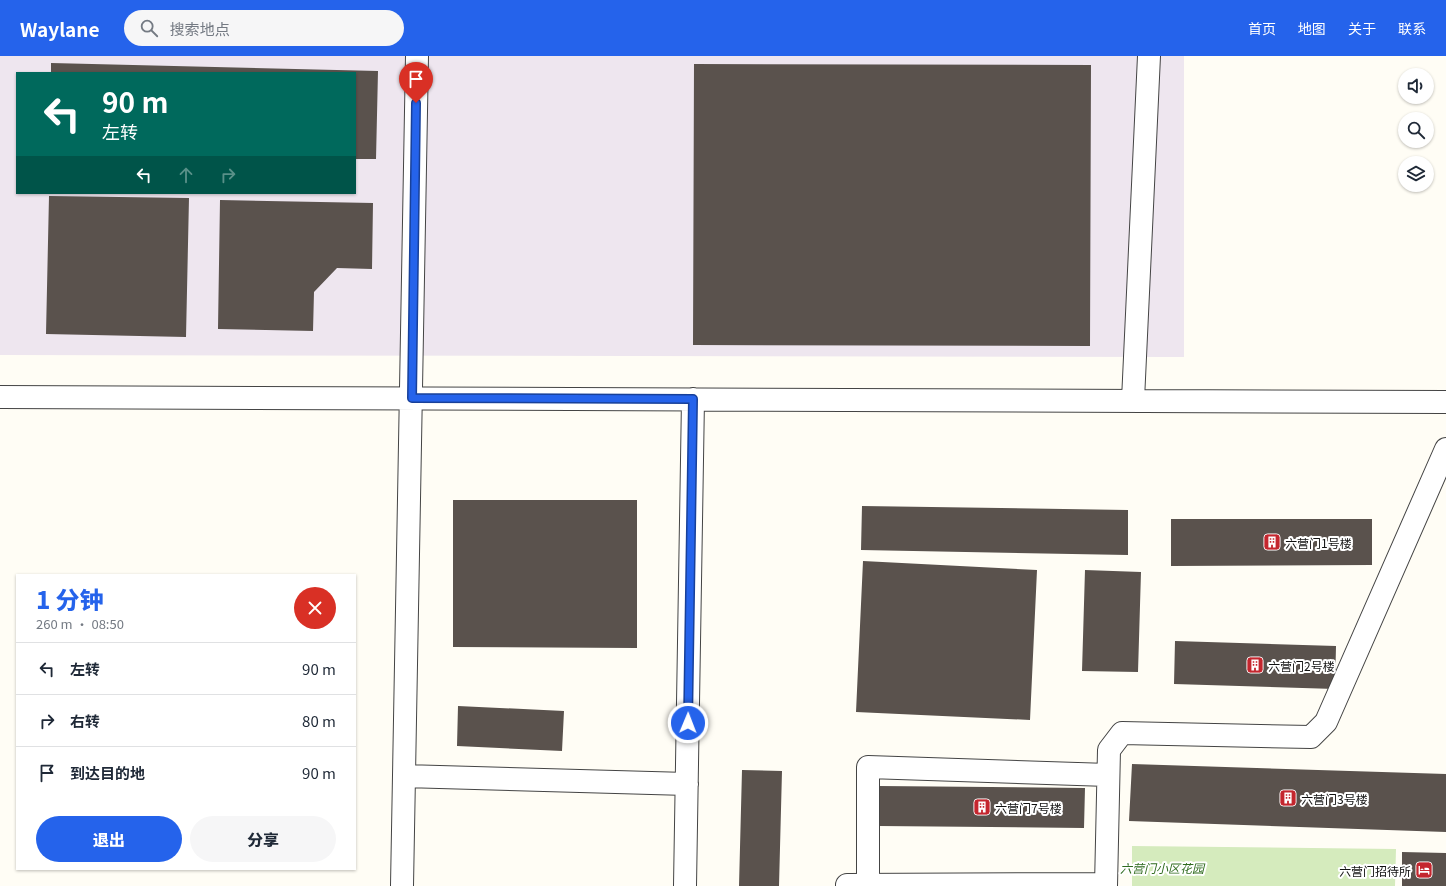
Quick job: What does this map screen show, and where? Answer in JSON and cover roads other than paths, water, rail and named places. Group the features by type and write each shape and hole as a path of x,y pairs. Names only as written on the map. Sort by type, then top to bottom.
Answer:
{"street":[{"path":"402,886 417,56"},
{"path":"1133,400 1149,56"},
{"path":"0,397 1446,402"},
{"path":"685,886 693,399"},
{"path":"1108,775 868,767 858,885 1106,885 1109,750 1122,733 1311,737 1326,722 1446,449"},
{"path":"404,776 687,784"}],"place":[{"name":"六营门1号楼","path":"1272,542"},
{"name":"六营门2号楼","path":"1255,665"},
{"name":"六营门3号楼","path":"1288,798"},
{"name":"六营门7号楼","path":"982,807"},
{"name":"六营门招待所","path":"1424,870"}],"park label":[{"name":"六营门小区花园","path":"1162,867"}]}
